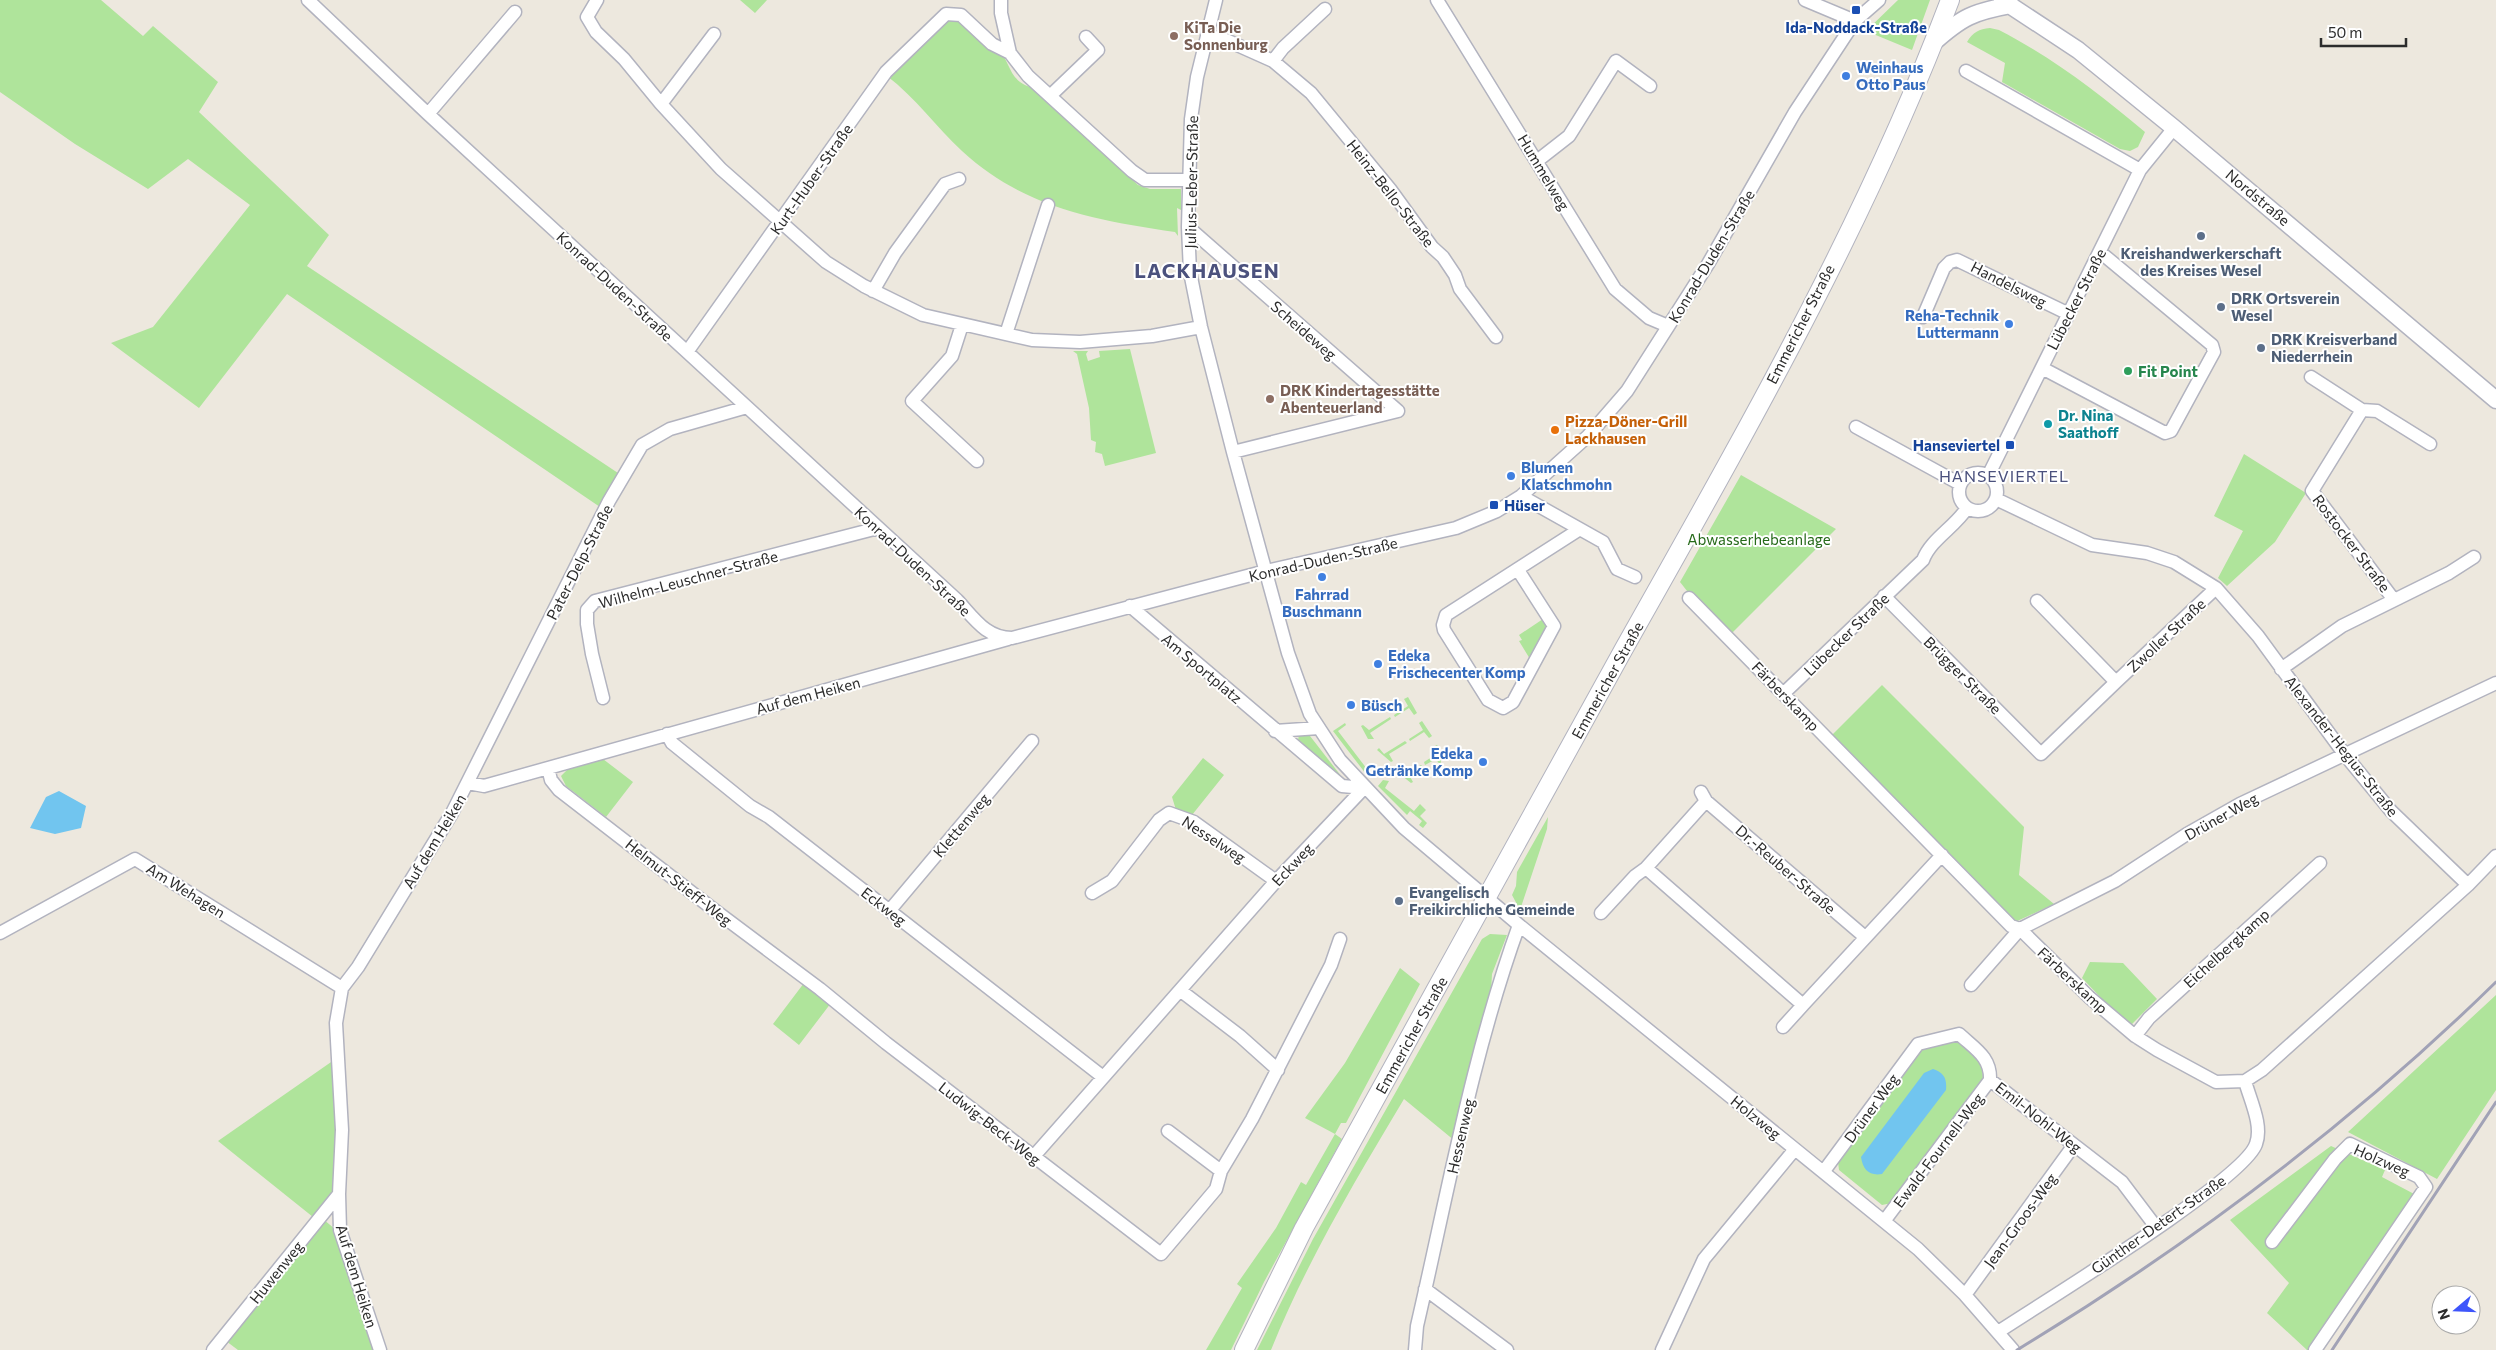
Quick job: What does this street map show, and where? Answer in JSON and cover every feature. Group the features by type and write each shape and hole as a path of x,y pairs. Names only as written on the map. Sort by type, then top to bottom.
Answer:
{"main road":[{"name":"Emmericher Straße","path":"1244,1350 1304,1228 1739,441 1816,296 1881,162 1950,0"}],"street":[{"name":"Konrad-Duden-Straße","path":"308,0 428,114 957,600 985,630 993,635 1012,638 1266,571 1456,528 1482,518 1521,496 1588,436 1627,391 1713,256 1795,112 1855,21 1879,0"},
{"path":"597,0 586,17 596,32 624,59 661,104 721,169 826,262 873,291 923,315 1032,340 1080,342 1152,336 1201,327"},
{"path":"1001,0 1001,13 1010,53 1028,76 1132,171 1145,180 1188,180"},
{"name":"Julius-Leber-Straße","path":"1216,0 1197,77 1192,119 1188,180 1190,272 1201,327 1233,452 1288,653 1310,714 1340,760 1364,788 1404,828 1486,898"},
{"name":"Hummelweg","path":"1437,0 1615,289 1649,318 1668,326"},
{"path":"1805,0 1855,21"},
{"name":"Nordstraße","path":"1933,43 1972,13 2007,2 2078,50 2174,128 2496,400"},
{"path":"1273,61 1325,9"},
{"path":"428,114 515,12"},
{"name":"Kurt-Huber-Straße","path":"687,352 781,223 886,72 946,14 961,15 992,44 1010,53"},
{"path":"661,104 714,34"},
{"name":"Heinz-Bello-Straße","path":"1207,35 1226,40 1273,61 1311,93 1390,189 1432,248 1443,257 1455,275 1460,289 1496,337"},
{"path":"1051,96 1098,50 1086,37"},
{"path":"1537,161 1569,136 1616,61 1650,86"},
{"path":"1966,71 2140,170"},
{"name":"Lübecker Straße","path":"1988,476 2140,170 2174,128"},
{"path":"873,291 895,253 945,184 959,179"},
{"path":"1006,334 1048,205"},
{"name":"Scheideweg","path":"1188,227 1398,411 1233,452"},
{"path":"2042,368 2165,433 2172,431 2214,352 2212,345 2100,252"},
{"name":"Handelsweg","path":"1923,317 1944,268 1950,262 1957,260 2069,314"},
{"path":"962,325 952,356 912,401 977,461"},
{"path":"2311,377 2362,410 2377,410 2430,444"},
{"name":"Pater-Delp-Straße","path":"468,783 609,501 642,445 670,429 747,407"},
{"name":"Rostocker Straße","path":"2362,410 2312,491 2394,600"},
{"path":"1856,427 1960,484"},
{"path":"1972,473 1988,476 1996,486 1996,499 1989,508 1978,511 1967,508 1961,502 1960,484 1972,473"},
{"path":"1521,496 1603,542 1617,569 1636,578"},
{"name":"Alexander-Hegius-Straße","path":"1996,499 2092,545 2147,553 2174,562 2216,588 2238,611 2345,755 2391,811 2468,886"},
{"name":"Lübecker Straße","path":"1784,693 1923,560 1927,550 1959,520 1967,508"},
{"name":"Wilhelm-Leuschner-Straße","path":"604,698 587,624 587,610 595,601 878,528"},
{"path":"1518,570 1554,626 1513,702 1503,708 1488,700 1443,625 1446,615 1580,529"},
{"path":"2281,669 2342,626 2449,573 2474,556"},
{"name":"Zwoller Straße","path":"2041,754 2216,588"},
{"name":"Brügger Straße","path":"1884,596 2041,754"},
{"name":"Färberskamp","path":"1689,598 2011,926 2020,929 2090,997 2135,1036 2216,1082 2245,1081"},
{"name":"Zwoller Straße","path":"2037,601 2116,682"},
{"name":"Am Sportplatz","path":"1130,606 1342,786 1364,788"},
{"name":"Auf dem Heiken","path":"380,1350 340,1230 339,1194 342,1130 336,1023 342,988 397,904 468,783 484,786 1012,638"},
{"name":"Drüner Weg","path":"1971,985 2020,929 2115,881 2188,834 2240,804 2496,683"},
{"path":"1275,731 1319,728"},
{"name":"Eckweg","path":"667,734 672,744 750,806 769,817 1103,1077"},
{"name":"Klettenweg","path":"890,910 1032,740"},
{"name":"Helmut-Stieff-Weg","path":"548,768 551,780 559,790 820,989"},
{"name":"Eckweg","path":"1034,1156 1276,881 1364,788"},
{"name":"Dr.-Reuber-Straße","path":"1601,913 1635,876 1646,868 1704,796 1865,937"},
{"name":"Nesselweg","path":"1092,893 1112,881 1159,820 1169,813 1194,822 1276,881"},
{"path":"1783,1028 1942,855"},
{"path":"2245,1081 2270,1064 2468,886 2496,856"},
{"name":"Am Wehagen","path":"0,933 135,859 342,988"},
{"name":"Eichelbergkamp","path":"2135,1036 2149,1018 2320,863"},
{"path":"1646,868 1803,1005"},
{"name":"Holzweg","path":"1486,898 1918,1248 1965,1295 2013,1350"},
{"name":"Hessenweg","path":"1415,1350 1417,1326 1425,1289 1478,1062 1500,978 1519,925"},
{"path":"1168,1131 1221,1171 1278,1070 1331,965 1340,939"},
{"name":"Ludwig-Beck-Weg","path":"820,989 886,1043 1161,1254 1216,1189 1221,1171"},
{"path":"1181,991 1240,1036 1278,1070"},
{"name":"Emil-Nohl-Weg","path":"1918,1044 1959,1034 1985,1058 1991,1068 1990,1080 2122,1182 2156,1227"},
{"name":"Drüner Weg","path":"1824,1171 1918,1044"},
{"name":"Ewald-Fournell-Weg","path":"1885,1220 1990,1080"},
{"name":"Günther-Detert-Straße","path":"1998,1332 2212,1189 2238,1168 2253,1150 2258,1129 2245,1081"},
{"name":"Holzweg","path":"2272,1242 2335,1159 2350,1144 2419,1177 2426,1187 2315,1350"},
{"name":"Jean-Groos-Weg","path":"1965,1295 2074,1145"},
{"path":"1662,1350 1704,1259 1795,1149"},
{"name":"Huwenweg","path":"213,1350 339,1194"},
{"path":"1425,1289 1507,1350"}],"green space":[{"path":"0,0 101,0 143,36 153,26 218,82 199,112 329,235 307,266 618,473 600,507 287,294 199,408 111,343 153,327 250,205 188,159 148,189 75,144 0,92"},
{"path":"740,0 767,0 755,13"},
{"path":"1898,0 1930,0 1912,50 1866,31"},
{"path":"958,20 993,44 1002,53 1014,76 1019,81 1033,88 1138,185 1150,189 1181,189 1181,210 1177,208 1178,236 1175,232 1089,216 1036,199 1010,186 962,151 887,76 946,21"},
{"path":"1990,28 1999,30 2039,53 2110,103 2145,132 2138,147 2130,151 2120,149 2002,82 2005,63 1967,42 1977,32"},
{"path":"1130,349 1156,453 1105,466 1102,454 1095,452 1096,442 1091,440 1089,408 1077,354 1073,351 1088,351 1086,354 1088,361 1100,357 1099,351"},
{"path":"2244,454 2306,493 2275,542 2227,586 2218,578 2243,531 2214,516"},
{"name":"Abwasserhebeanlage","path":"1741,475 1836,529 1730,635 1691,596 1680,582"},
{"path":"1543,619 1547,628 1530,659 1519,641 1522,640 1519,635"},
{"path":"1882,685 2024,827 2019,875 2054,904 2013,923 1830,737"},
{"path":"1408,697 1417,713 1414,715 1409,708 1395,717 1394,715 1408,706 1404,699"},
{"path":"1390,717 1391,719 1370,733 1374,739 1368,739 1361,726 1363,725 1369,730"},
{"path":"1422,721 1432,736 1429,738 1424,732 1410,741 1409,739 1423,730 1419,723"},
{"path":"1345,723 1346,725 1338,731 1367,769 1375,765 1366,774 1333,731"},
{"path":"1306,734 1310,736 1345,781 1297,745 1299,735"},
{"path":"1405,741 1407,743 1389,754 1393,761 1391,762 1377,750 1379,748 1384,754"},
{"path":"1437,745 1443,754 1440,765 1436,759 1425,765 1424,762 1435,755 1431,748"},
{"path":"1203,758 1224,775 1192,815 1176,810 1172,797"},
{"path":"603,759 633,782 606,817 566,786 561,776 569,768"},
{"path":"1421,765 1423,767 1409,775 1413,782 1411,783 1396,771 1401,767 1406,774"},
{"path":"1383,780 1389,781 1385,788 1414,811 1420,804 1426,810 1420,816 1427,823 1423,828 1419,825 1422,821 1410,811 1407,815 1378,786"},
{"path":"1548,817 1547,829 1520,910 1512,895 1516,886 1517,872"},
{"path":"1490,934 1507,935 1492,974 1491,993 1455,1141 1404,1099 1316,1253 1271,1350 1257,1350 1313,1239 1482,939"},
{"path":"2090,962 2123,963 2157,999 2129,1027 2082,978"},
{"path":"1400,968 1420,984 1346,1123 1341,1123 1335,1134 1305,1118 1345,1063"},
{"path":"804,983 831,1003 799,1045 773,1024"},
{"path":"2496,995 2496,1090 2437,1179 2348,1132"},
{"path":"1958,1039 1982,1062 1983,1080 1892,1203 1882,1205 1839,1170 1838,1162 1921,1046"},
{"path":"334,1060 336,1188 313,1217 218,1141"},
{"path":"1335,1134 1342,1139 1264,1282 1231,1350 1206,1350 1242,1288 1237,1284 1276,1228 1301,1182 1306,1185"},
{"path":"2331,1146 2385,1170 2382,1177 2416,1195 2310,1350 2307,1350 2267,1313 2289,1283 2230,1220"},
{"path":"323,1219 336,1230 376,1350 238,1350 226,1341"}],"water":[{"path":"59,791 86,806 81,828 55,834 30,828 46,797"},
{"path":"1933,1069 1944,1076 1946,1090 1882,1174 1870,1173 1865,1169 1861,1157 1924,1073"}],"railway":[{"path":"2017,1350 2144,1268 2267,1180 2384,1085 2496,982"},
{"path":"2332,1350 2496,1102"}],"place":[{"name":"Ida-Noddack-Straße","path":"1856,10"},
{"name":"KiTa Die Sonnenburg","path":"1174,36"},
{"name":"Weinhaus Otto Paus","path":"1846,76"},
{"name":"Kreishandwerkerschaft des Kreises Wesel","path":"2201,236"},
{"name":"DRK Ortsverein Wesel","path":"2221,307"},
{"name":"Reha-Technik Luttermann","path":"2009,324"},
{"name":"DRK Kreisverband Niederrhein","path":"2261,348"},
{"name":"Fit Point","path":"2128,371"},
{"name":"DRK Kindertagesstätte Abenteuerland","path":"1270,399"},
{"name":"Dr. Nina Saathoff","path":"2048,424"},
{"name":"Pizza-Döner-Grill Lackhausen","path":"1555,430"},
{"name":"Hanseviertel","path":"2010,445"},
{"name":"Blumen Klatschmohn","path":"1511,476"},
{"name":"Hüser","path":"1494,505"},
{"name":"Fahrrad Buschmann","path":"1322,577"},
{"name":"Edeka Frischecenter Komp","path":"1378,664"},
{"name":"Büsch","path":"1351,705"},
{"name":"Edeka Getränke Komp","path":"1483,762"},
{"name":"Evangelisch Freikirchliche Gemeinde","path":"1399,901"}],"district":[{"name":"LACKHAUSEN","path":"1207,270"},
{"name":"HANSEVIERTEL","path":"2004,475"}]}
